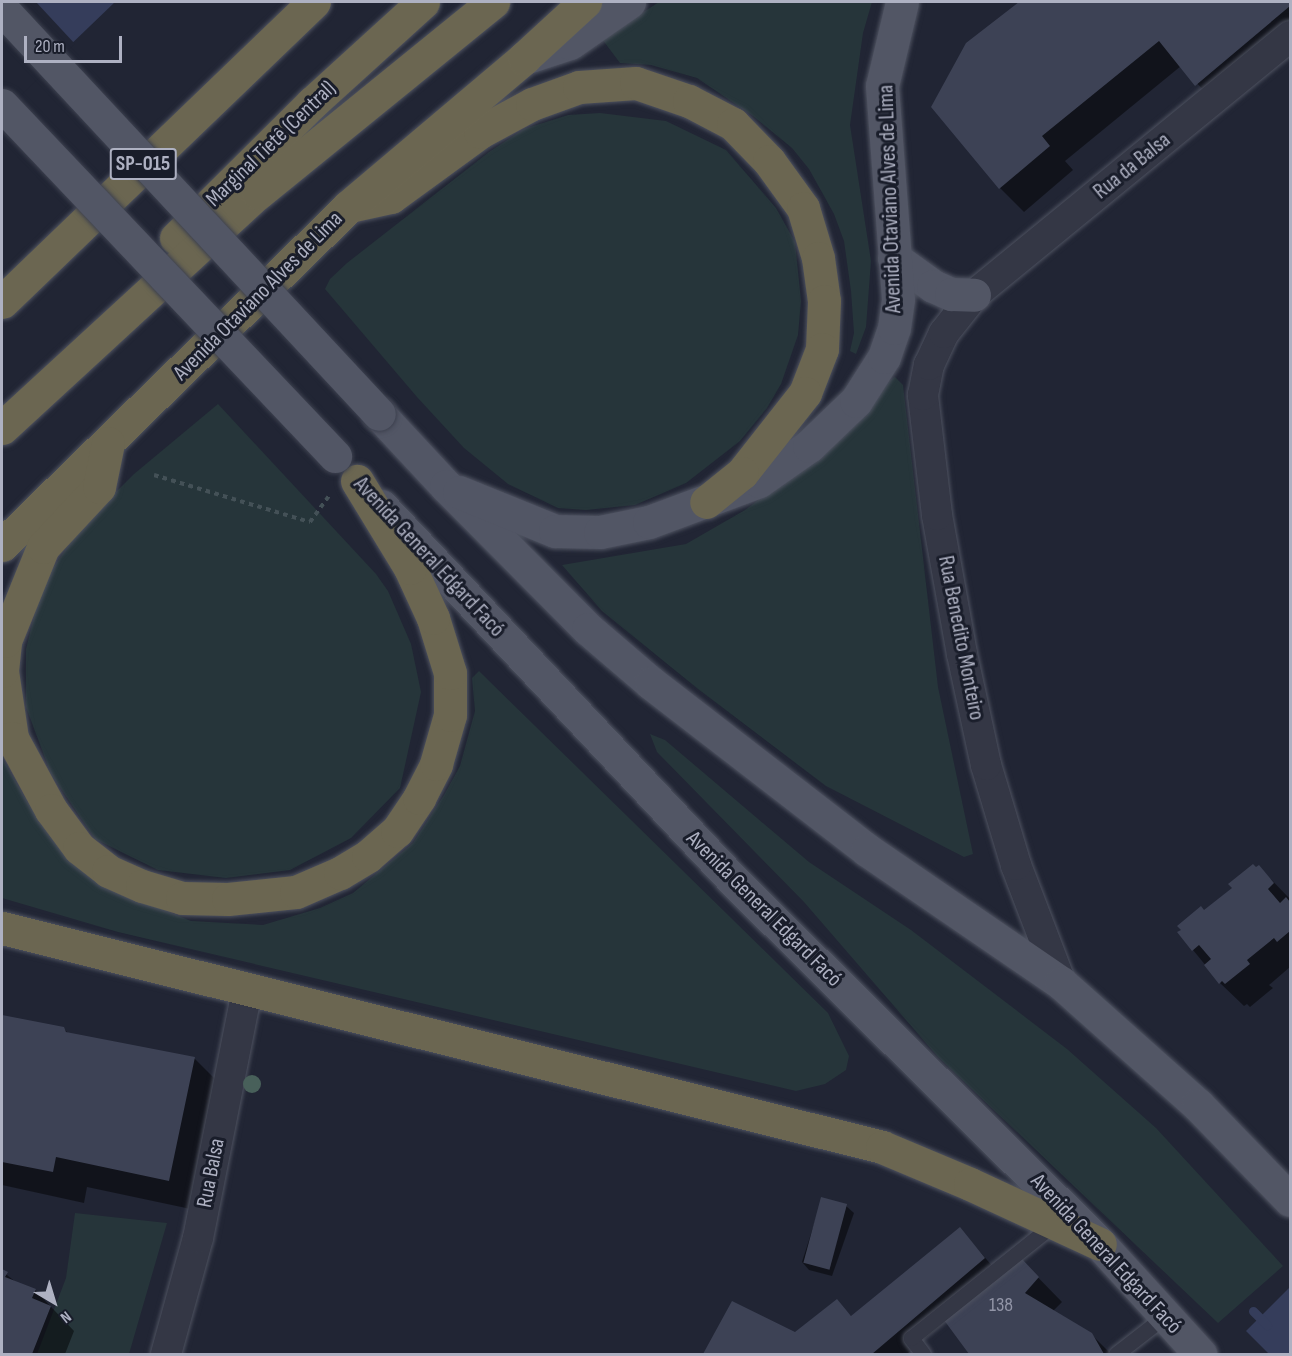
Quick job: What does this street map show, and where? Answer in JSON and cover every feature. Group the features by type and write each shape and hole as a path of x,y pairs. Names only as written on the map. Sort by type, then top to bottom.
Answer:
{"highway":[{"name":"SP-015","path":"2,302 314,2"},
{"name":"Marginal Tietê (Central)","path":"66,366 123,290 312,103 423,2"},
{"path":"2,428 66,366 258,193 493,2"},
{"name":"Avenida Otaviano Alves de Lima","path":"2,545 349,206 524,58 585,2"},
{"path":"349,206 391,197 480,132 532,104 579,87 636,83 689,101 733,124 769,161 803,208 818,258 824,301 822,349 805,393 799,401 742,473 706,502"},
{"path":"108,443 99,487 43,547 5,641 2,671 12,738 51,810 79,848 108,870 142,886 182,898 228,899 296,892 340,873 368,856 397,831 419,798 436,764 450,716 450,673 433,618 410,568 357,481"},
{"path":"2,928 882,1147 1100,1244"}],"main road":[{"name":"Avenida Otaviano Alves de Lima","path":"524,58 570,44 629,2"},
{"name":"Avenida Otaviano Alves de Lima","path":"446,486 555,531 600,532 650,522 759,481 809,446 856,401 884,357 894,328 898,299 882,87 902,2"},
{"path":"2,9 446,486 588,629 651,683 867,850 1061,983 1198,1105 1290,1200"},
{"name":"Avenida General Edgard Facó","path":"2,105 735,882 1100,1244 1200,1354"},
{"path":"894,258 933,286 951,294 974,295"}],"street":[{"name":"Rua da Balsa","path":"974,295 1290,36"},
{"name":"Rua Benedito Monteiro","path":"974,295 944,333 929,365 923,395 937,515 962,654 986,765 1016,865 1061,983"},
{"name":"Rua Balsa","path":"165,1354 198,1238 247,990"}],"lane":[{"path":"924,1354 911,1338 1055,1223"},
{"path":"1116,1354 1165,1316"}],"path":[{"path":"154,475 310,522"}],"shaded area":[{"path":"659,2 872,2 863,33 850,125 871,261 866,327 856,354 850,351 854,333 844,241 834,214 809,169 792,148 753,116 697,78 651,65 620,63 602,39"},
{"path":"600,113 666,121 726,150 776,208 795,242 801,301 798,335 781,384 767,408 740,441 686,483 635,505 586,510 558,508 508,484 464,448 417,397 325,289 330,279 347,263 489,152 524,129 568,115"},
{"path":"895,377 903,385 938,687 973,854 964,857 826,786 698,689 602,611 562,565 686,544 745,510 844,436 885,383"},
{"path":"218,404 376,574 388,591 411,644 421,692 400,788 351,838 290,870 226,878 158,870 95,839 51,774 26,707 26,649 42,584 81,527 134,474"},
{"path":"479,671 828,1013 849,1056 846,1070 825,1084 796,1091 118,932 2,898 2,758 28,803 69,858 123,893 191,921 263,925 320,908 353,893 413,843 444,795 460,766 475,711 472,678"},
{"path":"650,734 665,740 809,862 911,930 1067,1049 1156,1128 1283,1266 1218,1323 938,1057 804,902 657,752"},
{"path":"75,1213 167,1223 129,1354 37,1354 66,1278"}],"water":[{"path":"2,2 115,2 12,101"},
{"path":"1290,1287 1290,1354 1269,1354 1246,1331"}],"pier":[{"path":"2,2 36,2 75,44 2,113"}],"building":[{"path":"1019,2 1290,2 1290,6 1195,86 1159,41 1042,136 1050,146 999,189 931,107 966,43"},
{"path":"1253,864 1256,867 1259,865 1274,883 1268,889 1280,903 1286,897 1290,902 1290,931 1277,942 1274,938 1247,960 1250,964 1225,984 1222,981 1219,984 1204,965 1211,959 1199,945 1192,951 1177,932 1181,930 1177,926 1201,906 1204,910 1232,888 1228,884"},
{"path":"2,1015 64,1027 66,1032 195,1057 169,1181 56,1157 53,1172 2,1162"},
{"path":"821,1197 847,1204 829,1270 803,1263"},
{"path":"960,1227 985,1258 872,1354 703,1354 732,1301 795,1332 837,1299 851,1316"},
{"path":"1022,1259 1039,1277 1025,1293 1092,1333 1104,1354 969,1354 941,1316"},
{"path":"2,1269 8,1272 5,1277 36,1289 32,1298 51,1306 32,1354 2,1354"}],"waterway":[{"path":"1253,1311 1267,1325"}]}
